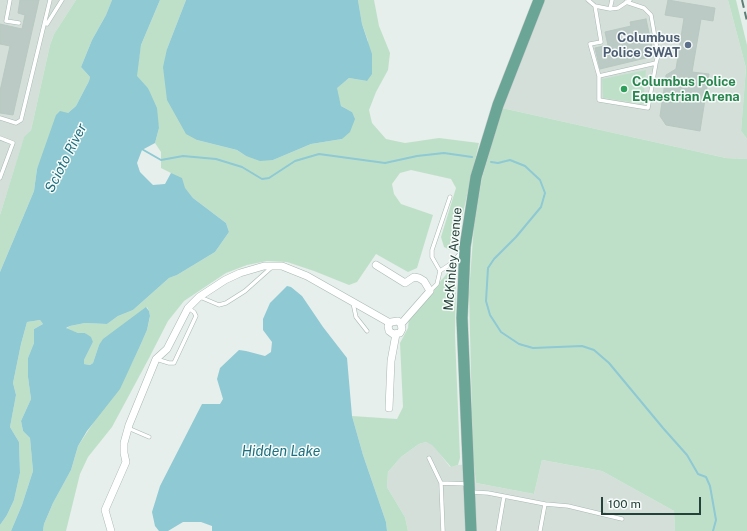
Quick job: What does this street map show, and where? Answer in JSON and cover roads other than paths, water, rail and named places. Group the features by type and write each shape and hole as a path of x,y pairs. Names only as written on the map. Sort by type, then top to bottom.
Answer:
{"main road":[{"name":"McKinley Avenue","path":"471,531 462,318 465,247 479,170 498,105 539,0"}],"street":[{"path":"376,264 405,283 414,277 419,278 424,281 430,291 401,324 401,331 396,334 390,377 389,408"},
{"path":"111,531 105,510 126,462 124,443 128,428 156,360 167,349 188,308 199,297 240,273 255,268 274,265 291,269 303,274 390,323"},
{"path":"390,323 396,320 401,324"},
{"path":"390,323 389,331 396,334"}],"lane":[{"path":"10,0 6,21 19,23"},
{"path":"0,118 16,123 21,120 45,26 50,0"},
{"path":"45,26 62,0"},
{"path":"588,0 595,6 610,9 618,8 628,1 644,8 651,15 658,55 648,108 599,100 599,76 590,44 600,42 595,6"},
{"path":"610,9 612,0"},
{"path":"599,76 656,63"},
{"path":"0,138 13,144 0,178"},
{"path":"0,162 5,164"},
{"path":"430,291 437,284 440,271 432,257 432,250 450,198"},
{"path":"440,271 452,263 465,247"},
{"path":"199,297 219,305 226,303 245,291 274,265"},
{"path":"353,303 356,317 367,331"},
{"path":"156,360 174,363 196,316 194,312 188,308"},
{"path":"128,428 149,437"},
{"path":"429,458 441,483 443,531"},
{"path":"441,483 545,504 568,506 622,519"},
{"path":"498,531 504,496"},
{"path":"540,531 545,504"}],"water":[{"name":"Scioto River","path":"112,0 160,0 141,45 137,76 148,88 157,108 159,128 155,143 142,150 137,163 140,172 153,185 165,184 171,173 182,178 185,188 193,198 226,223 229,232 215,252 177,275 169,278 133,310 118,316 107,324 85,323 66,328 78,333 85,333 91,337 93,342 84,360 84,364 90,365 93,363 99,345 103,339 146,307 150,316 147,330 120,389 87,431 78,446 71,470 53,503 44,524 43,531 11,531 22,505 33,471 30,438 23,431 21,421 31,399 28,377 28,358 34,343 34,329 43,324 40,320 27,322 21,344 13,383 16,395 10,427 19,442 20,473 14,500 7,515 0,525 0,272 34,191 37,169 56,115 60,111 68,113 76,106 89,81 90,77 81,67 92,40 106,15"},
{"path":"186,0 358,0 362,24 372,54 372,74 367,81 349,78 337,88 341,106 352,112 355,119 350,132 342,139 311,144 273,160 260,161 246,156 237,150 197,140 186,134 167,100 163,67 167,49"},
{"name":"Hidden Lake","path":"287,286 291,287 302,296 323,327 347,358 352,416 363,455 386,522 387,531 212,531 212,526 201,522 183,522 168,531 159,531 155,526 152,512 160,486 202,404 220,404 223,399 217,379 220,368 239,350 265,356 271,352 272,342 263,330 263,319 270,303"}],"waterway":[{"path":"140,148 161,160 183,156 216,159 242,167 262,179 269,178 295,161 319,154 385,163 417,156 444,153 472,157"},
{"path":"491,162 498,163 510,160 525,166 540,180 545,193 541,207 516,237 494,259 488,268 486,301 490,315 501,332 519,344 533,348 582,346 594,350 609,363 687,455 698,474 706,477 710,486 716,520 713,531"}],"railway":[{"path":"742,0 747,21"}],"place":[{"name":"Columbus Police SWAT","path":"688,45"},
{"name":"Columbus Police Equestrian Arena","path":"624,89"}]}
